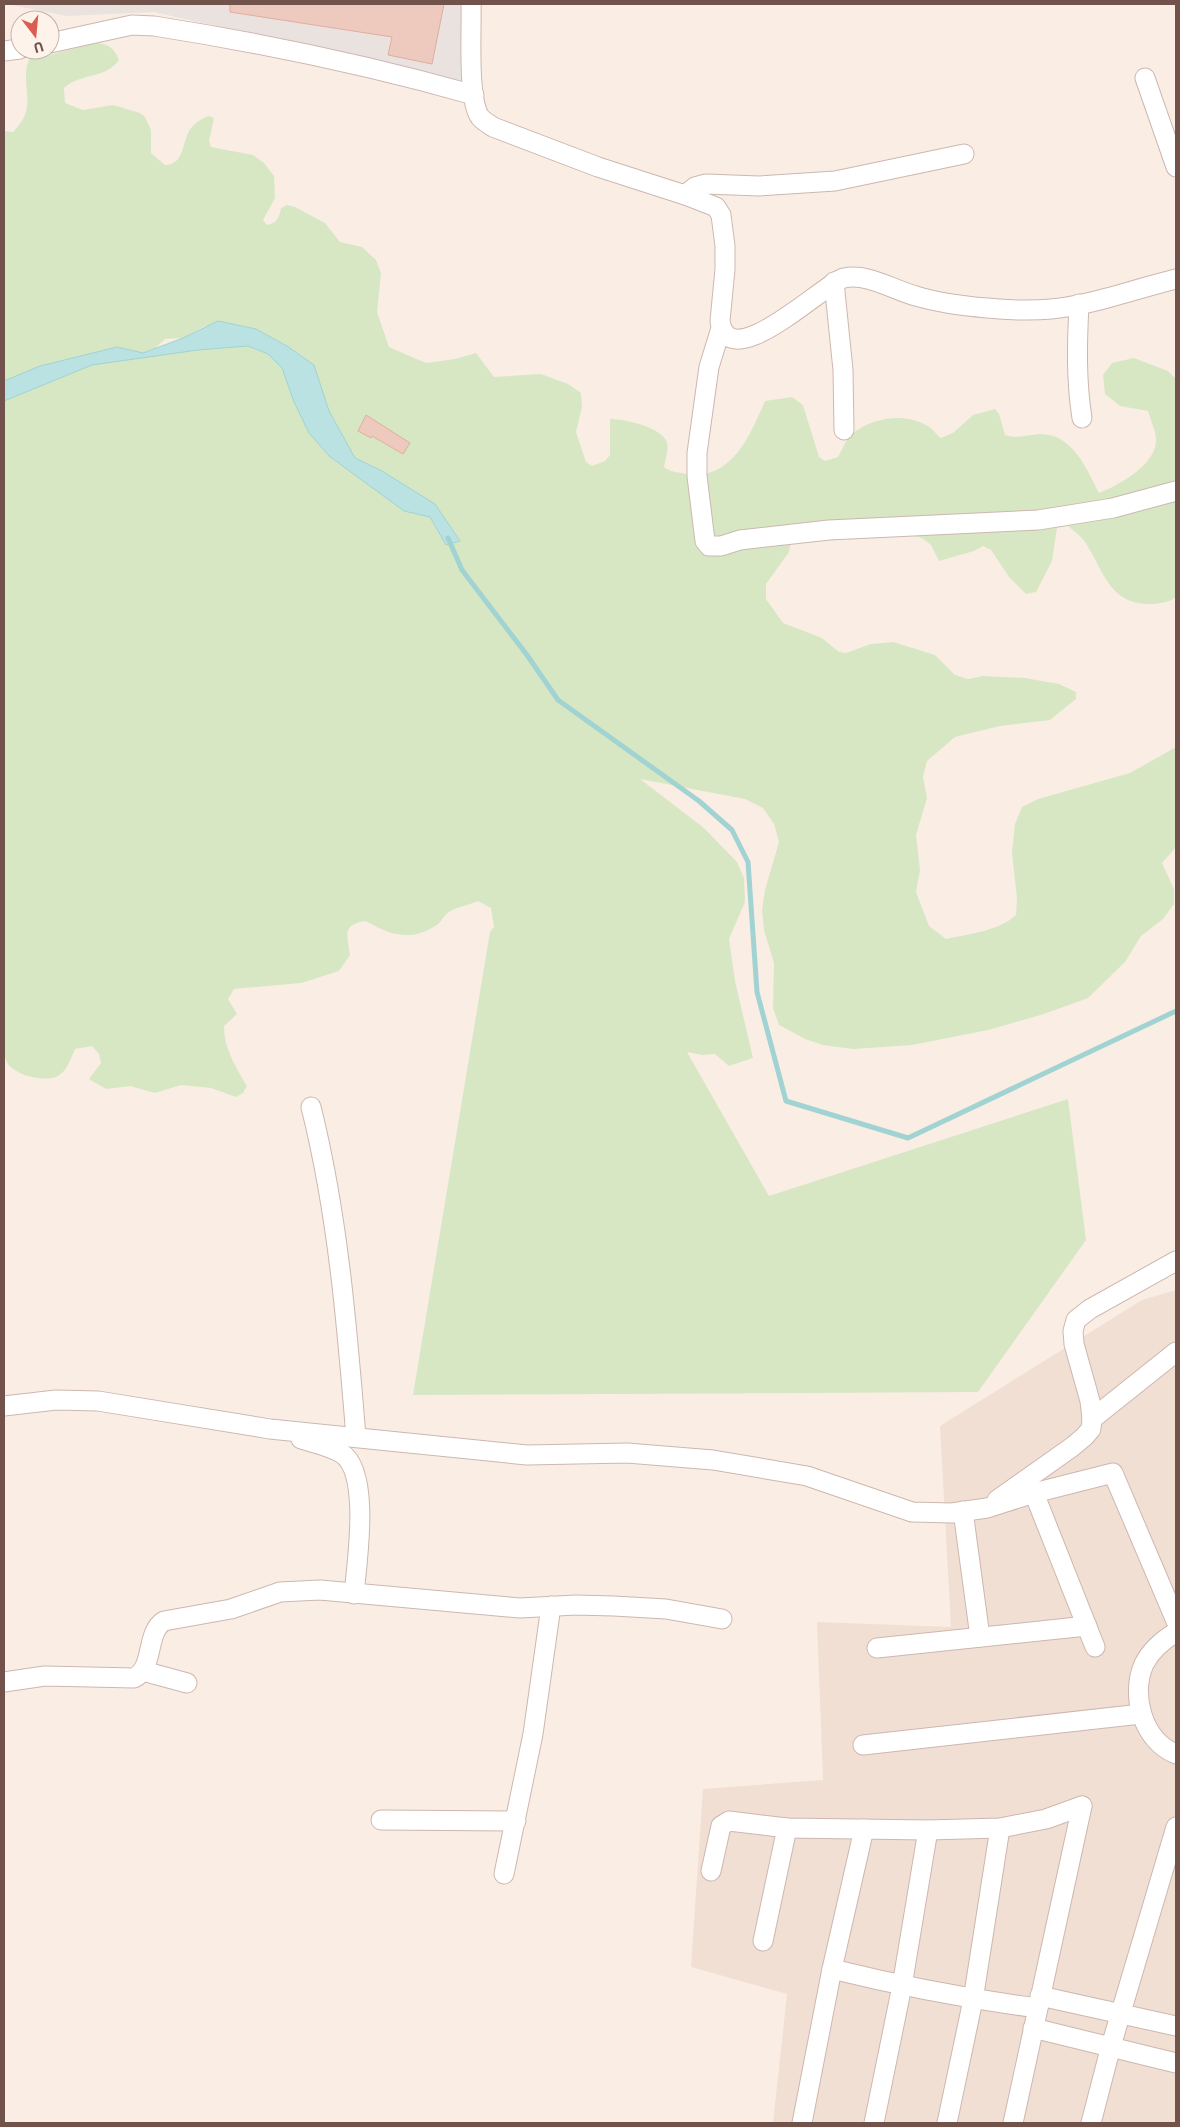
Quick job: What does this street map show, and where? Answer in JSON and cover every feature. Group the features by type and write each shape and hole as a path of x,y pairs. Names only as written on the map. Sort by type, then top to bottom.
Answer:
{"street":[{"path":"471,4 474,94 475,105 480,117 493,127 598,167 716,207 721,215 725,269 720,314 721,328 709,367 697,453 698,490 705,541 709,546 721,546 740,540 829,530 1038,520 1112,508 1176,490"},
{"path":"60,41 132,25 154,26 317,55 474,94"},
{"path":"1145,78 1176,168"},
{"path":"685,195 695,188 706,184 759,186 835,181 964,154"},
{"path":"721,328 725,333 735,338 758,334 782,321 842,278 858,277 921,298 989,309 1042,310 1079,304 1176,280"},
{"path":"834,282 843,370 844,430"},
{"path":"1079,304 1077,360 1078,390 1082,418"},
{"path":"311,1107 321,1145 338,1245 356,1436"},
{"path":"987,1508 1084,1437 1090,1429 1092,1419 1090,1401 1074,1344 1073,1331 1076,1320 1090,1309 1176,1261"},
{"path":"1092,1419 1176,1352"},
{"path":"4,1406 56,1400 98,1401 270,1429 356,1436 527,1455 627,1453 713,1460 807,1476 912,1512 952,1513 987,1508 1034,1493 1113,1473 1176,1621"},
{"path":"270,1429 342,1454 352,1465 359,1487 359,1530 354,1594"},
{"path":"1034,1493 1095,1647"},
{"path":"963,1511 980,1638"},
{"path":"4,1682 45,1676 131,1679 143,1672 157,1628 169,1618 231,1609 280,1592 292,1590 520,1608 576,1605 666,1609 722,1619"},
{"path":"504,1874 539,1700 552,1606"},
{"path":"877,1648 1087,1626"},
{"path":"1176,1632 1159,1644 1144,1664 1138,1689 1141,1714 1154,1736 1176,1754"},
{"path":"143,1672 187,1683"},
{"path":"863,1745 1141,1714"},
{"path":"711,1871 721,1826 724,1822 734,1821 787,1828 928,1830 1000,1828 1046,1820 1082,1806 1013,2123"},
{"path":"381,1820 516,1821"},
{"path":"1092,2123 1121,2014 1176,1827"},
{"path":"763,1942 787,1828"},
{"path":"948,2123 973,2000 1000,1828"},
{"path":"802,2123 832,1969 864,1829"},
{"path":"874,2123 902,1986 928,1830"},
{"path":"832,1969 902,1986 973,2000 1039,2002 1121,2014 1176,2026"},
{"path":"1033,2028 1176,2063"}],"shaded area":[{"path":"7,4 463,4 461,81 154,12 67,16 60,15 60,10 37,10"},
{"path":"1176,1290 1176,2123 773,2123 787,1994 691,1967 703,1789 823,1780 817,1622 951,1627 940,1426 1142,1300"}],"green space":[{"path":"94,43 107,45 113,49 119,60 114,66 70,83 64,88 65,103 83,110 113,105 140,113 145,117 151,130 151,153 165,165 177,161 188,133 193,126 208,116 214,118 209,141 211,147 253,155 264,163 274,176 275,198 263,220 267,225 277,220 281,208 287,205 295,207 325,223 340,242 362,247 376,260 381,273 377,312 389,347 426,363 455,359 476,353 494,377 541,374 568,384 581,393 582,407 576,432 586,462 592,466 605,461 610,455 610,419 633,422 651,428 664,437 667,443 667,452 664,467 669,470 686,474 702,474 716,470 727,463 746,441 765,401 792,397 803,405 819,457 825,461 838,457 852,434 868,424 888,419 908,419 928,426 941,438 953,433 973,415 995,409 999,414 1005,435 1014,437 1040,434 1061,440 1070,446 1083,463 1099,493 1117,485 1144,465 1155,448 1156,438 1148,411 1120,406 1105,394 1103,375 1112,363 1134,358 1168,371 1176,379 1176,597 1171,600 1154,604 1137,603 1126,599 1109,584 1085,542 1068,526 1057,528 1052,561 1036,592 1026,594 1009,577 991,550 983,546 974,551 939,561 931,545 922,538 883,528 792,537 789,552 766,584 766,599 783,623 822,638 839,652 846,653 871,644 893,642 935,655 955,675 968,679 983,676 1025,678 1059,684 1076,692 1076,699 1050,720 1000,726 955,737 927,761 923,777 927,798 916,835 920,870 916,892 929,926 946,939 1001,925 1016,915 1017,898 1012,853 1015,824 1022,807 1038,799 1130,773 1176,747 1176,847 1162,863 1174,889 1174,904 1163,919 1141,936 1125,962 1088,998 1044,1014 988,1030 912,1045 853,1049 823,1045 805,1039 779,1025 773,1008 774,963 764,930 762,910 765,890 779,842 774,824 763,808 745,799 640,779 704,828 737,862 744,878 745,902 729,939 735,981 753,1058 729,1066 715,1054 702,1055 687,1052 769,1196 1068,1099 1086,1240 978,1392 413,1395 490,932 494,927 491,908 478,901 452,910 429,930 411,935 393,933 366,921 358,923 353,925 348,932 350,955 339,971 301,983 234,989 228,999 237,1014 224,1026 226,1042 231,1058 247,1086 243,1093 236,1097 211,1088 181,1085 155,1093 130,1086 106,1089 89,1079 101,1063 99,1054 92,1046 75,1049 64,1071 52,1078 37,1078 21,1074 9,1065 4,1051 4,131 13,132 25,115 27,105 26,75 29,61 60,60 60,52","holes":["205,326 221,334 150,353 165,339 183,338"]}],"water":[{"path":"218,321 256,329 287,346 314,365 329,411 355,458 382,471 435,504 460,541 446,545 430,517 404,511 329,456 309,433 294,402 282,368 268,354 248,346 198,350 92,365 4,401 4,381 40,366 117,347 143,353 183,338"}],"building":[{"path":"230,4 444,4 432,64 388,55 392,37 230,12"},
{"path":"366,415 410,443 403,454 372,436 371,438 358,431"}],"waterway":[{"path":"448,538 462,570 527,655 558,700 699,801 732,830 748,862 757,992 786,1101 908,1138 1176,1011"}]}
